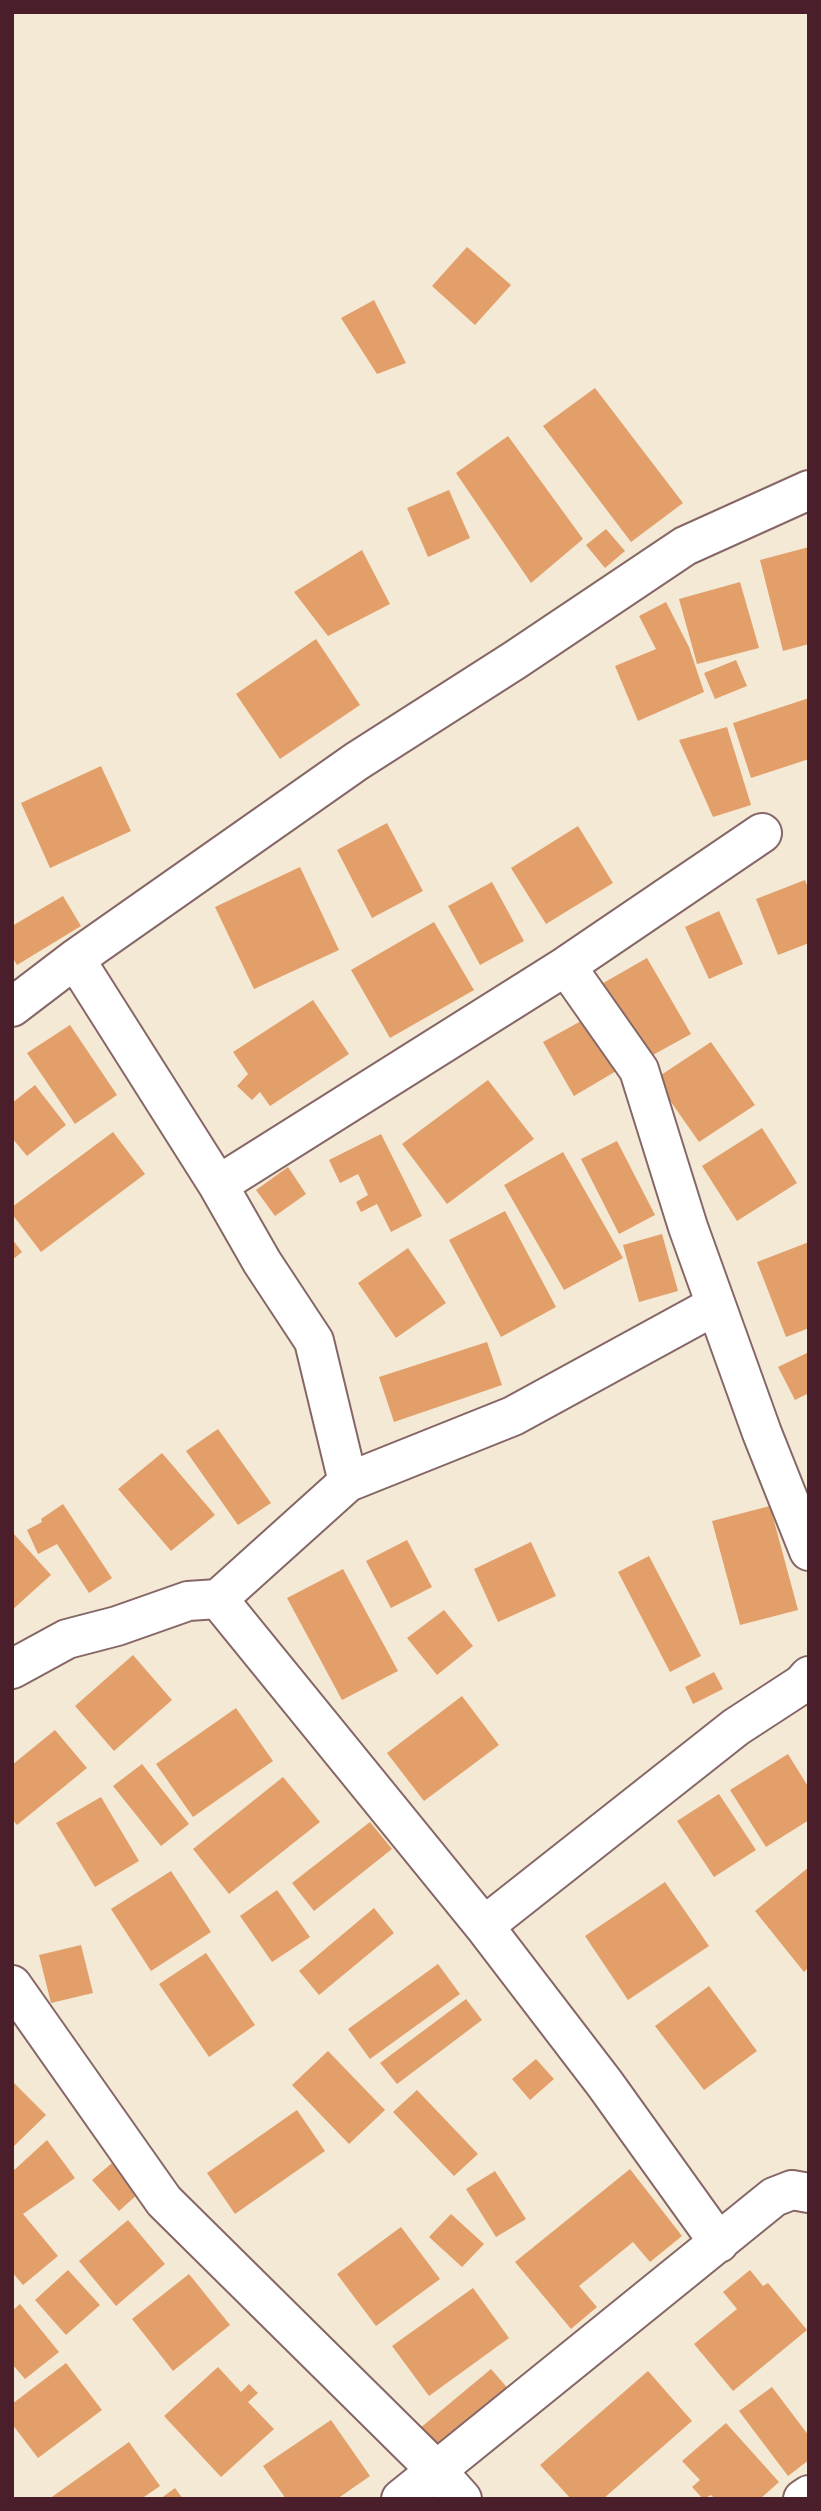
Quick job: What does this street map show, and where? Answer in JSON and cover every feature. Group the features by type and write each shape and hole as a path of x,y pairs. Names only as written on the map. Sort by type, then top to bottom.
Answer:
{"street":[{"path":"12,1007 75,959 357,761 515,660 685,546 809,490"},
{"path":"218,1185 566,966 762,832"},
{"path":"75,959 314,1342 348,1482"},
{"path":"566,966 639,1070 688,1227 762,1433 809,1551"},
{"path":"12,1669 67,1639 117,1626 188,1601 218,1599 348,1482 513,1416 716,1305"},
{"path":"218,1599 484,1926 605,2084 719,2243"},
{"path":"484,1926 736,1727 807,1685"},
{"path":"12,1985 164,2202 437,2471 462,2499"},
{"path":"401,2499 774,2197 792,2190 809,2193"},
{"path":"803,2499 809,2495"}],"building":[{"path":"467,247 511,285 475,325 432,286"},
{"path":"374,300 406,363 377,374 341,318"},
{"path":"595,388 683,503 631,542 543,426"},
{"path":"508,436 583,539 531,583 456,473"},
{"path":"449,490 470,538 428,557 407,508"},
{"path":"606,529 625,551 605,568 586,545"},
{"path":"809,547 809,644 783,651 760,560"},
{"path":"362,550 390,604 328,636 294,592"},
{"path":"740,582 759,648 697,664 679,599"},
{"path":"666,602 689,647 704,692 638,721 615,666 656,649 639,616"},
{"path":"316,639 360,705 280,759 236,694"},
{"path":"736,660 747,686 715,699 704,673"},
{"path":"809,698 809,759 751,778 733,723"},
{"path":"727,727 751,805 713,817 679,740"},
{"path":"101,766 131,831 50,868 21,803"},
{"path":"387,823 423,891 372,918 337,850"},
{"path":"578,826 613,883 546,924 511,868"},
{"path":"300,867 339,950 254,989 215,907"},
{"path":"805,880 809,891 809,943 778,955 756,899"},
{"path":"492,882 524,941 480,965 448,906"},
{"path":"63,896 81,926 17,965 12,957 12,926"},
{"path":"719,911 743,964 709,979 685,927"},
{"path":"434,922 474,990 390,1038 351,970"},
{"path":"647,958 691,1034 642,1061 598,986"},
{"path":"313,1000 349,1054 270,1106 260,1092 252,1100 237,1086 248,1074 233,1052"},
{"path":"592,1015 623,1067 574,1096 543,1042"},
{"path":"70,1025 117,1095 75,1124 27,1053"},
{"path":"711,1042 755,1105 699,1142 655,1079"},
{"path":"488,1080 534,1139 447,1204 402,1144"},
{"path":"35,1085 66,1125 27,1156 12,1138 12,1103"},
{"path":"762,1128 797,1183 737,1221 702,1166"},
{"path":"113,1132 145,1174 41,1252 12,1214 12,1207"},
{"path":"381,1134 422,1216 391,1232 377,1204 361,1212 356,1202 368,1195 358,1174 340,1183 329,1160"},
{"path":"617,1141 655,1215 619,1234 581,1159"},
{"path":"563,1152 623,1258 564,1290 504,1185"},
{"path":"288,1167 306,1194 275,1216 256,1190"},
{"path":"505,1211 556,1307 501,1337 449,1240"},
{"path":"662,1234 678,1291 639,1302 623,1245"},
{"path":"12,1239 22,1252 12,1260"},
{"path":"809,1242 809,1328 786,1337 757,1262"},
{"path":"408,1248 446,1303 396,1338 358,1283"},
{"path":"487,1342 502,1385 394,1422 379,1377"},
{"path":"809,1352 809,1393 795,1400 778,1367"},
{"path":"218,1429 271,1503 238,1525 186,1451"},
{"path":"162,1453 215,1515 171,1551 118,1489"},
{"path":"63,1504 112,1578 89,1593 57,1544 38,1554 27,1530 42,1522 41,1519"},
{"path":"770,1506 798,1610 740,1625 712,1521"},
{"path":"14,1534 51,1575 12,1610 12,1536"},
{"path":"407,1540 432,1587 391,1608 366,1561"},
{"path":"531,1542 556,1596 498,1622 474,1569"},
{"path":"649,1556 701,1656 670,1672 618,1572"},
{"path":"343,1569 398,1671 342,1700 287,1598"},
{"path":"444,1610 473,1646 437,1675 407,1638"},
{"path":"133,1655 172,1700 114,1751 75,1706"},
{"path":"714,1672 723,1689 693,1704 685,1687"},
{"path":"462,1696 499,1745 424,1801 387,1753"},
{"path":"236,1708 273,1761 193,1817 156,1764"},
{"path":"55,1730 87,1768 17,1825 12,1819 12,1765"},
{"path":"788,1754 809,1788 809,1820 766,1847 730,1790"},
{"path":"142,1764 189,1824 161,1846 113,1786"},
{"path":"283,1777 320,1822 229,1894 193,1849"},
{"path":"719,1794 756,1850 714,1877 677,1821"},
{"path":"101,1797 139,1861 95,1887 56,1823"},
{"path":"370,1822 392,1849 314,1911 292,1883"},
{"path":"809,1867 809,1967 804,1972 755,1911"},
{"path":"171,1871 211,1932 151,1971 111,1909"},
{"path":"665,1882 709,1946 628,2000 585,1936"},
{"path":"277,1890 310,1937 272,1962 240,1916"},
{"path":"374,1908 394,1933 319,1995 299,1971"},
{"path":"81,1945 93,1993 51,2003 39,1955"},
{"path":"206,1953 255,2025 209,2057 159,1984"},
{"path":"438,1964 460,1994 370,2059 348,2029"},
{"path":"709,1986 757,2051 704,2090 655,2026"},
{"path":"466,1999 482,2020 397,2084 380,2063"},
{"path":"328,2051 385,2110 349,2144 292,2085"},
{"path":"536,2059 554,2079 530,2100 512,2079"},
{"path":"12,2081 46,2115 12,2148"},
{"path":"417,2090 478,2154 454,2176 393,2112"},
{"path":"297,2110 325,2151 235,2214 207,2173"},
{"path":"47,2140 75,2178 23,2214 58,2256 23,2285 12,2272 12,2172"},
{"path":"112,2163 139,2193 119,2211 92,2180"},
{"path":"630,2169 682,2236 650,2262 633,2242 579,2286 597,2307 571,2329 515,2262"},
{"path":"495,2171 526,2219 496,2237 466,2189"},
{"path":"451,2214 484,2244 462,2267 429,2237"},
{"path":"128,2220 165,2264 116,2306 79,2261"},
{"path":"401,2227 440,2279 376,2326 337,2274"},
{"path":"68,2270 100,2305 66,2335 35,2300"},
{"path":"750,2270 763,2286 768,2283 807,2330 733,2391 694,2344 737,2309 723,2292"},
{"path":"189,2274 230,2325 173,2371 132,2319"},
{"path":"473,2288 509,2338 429,2396 392,2346"},
{"path":"20,2304 59,2352 25,2379 12,2364 12,2311"},
{"path":"66,2363 102,2410 38,2458 12,2424 12,2404"},
{"path":"218,2367 241,2392 249,2384 258,2393 248,2402 274,2429 221,2477 164,2416"},
{"path":"491,2369 511,2392 439,2452 419,2429"},
{"path":"648,2371 692,2421 603,2499 571,2499 540,2465"},
{"path":"772,2387 809,2436 809,2460 788,2476 739,2411"},
{"path":"331,2420 370,2476 337,2499 286,2499 263,2466"},
{"path":"726,2423 779,2482 760,2499 715,2499 711,2495 703,2499 692,2487 700,2480 682,2461"},
{"path":"129,2442 160,2486 141,2499 49,2499"},
{"path":"175,2488 183,2499 160,2499"}]}
